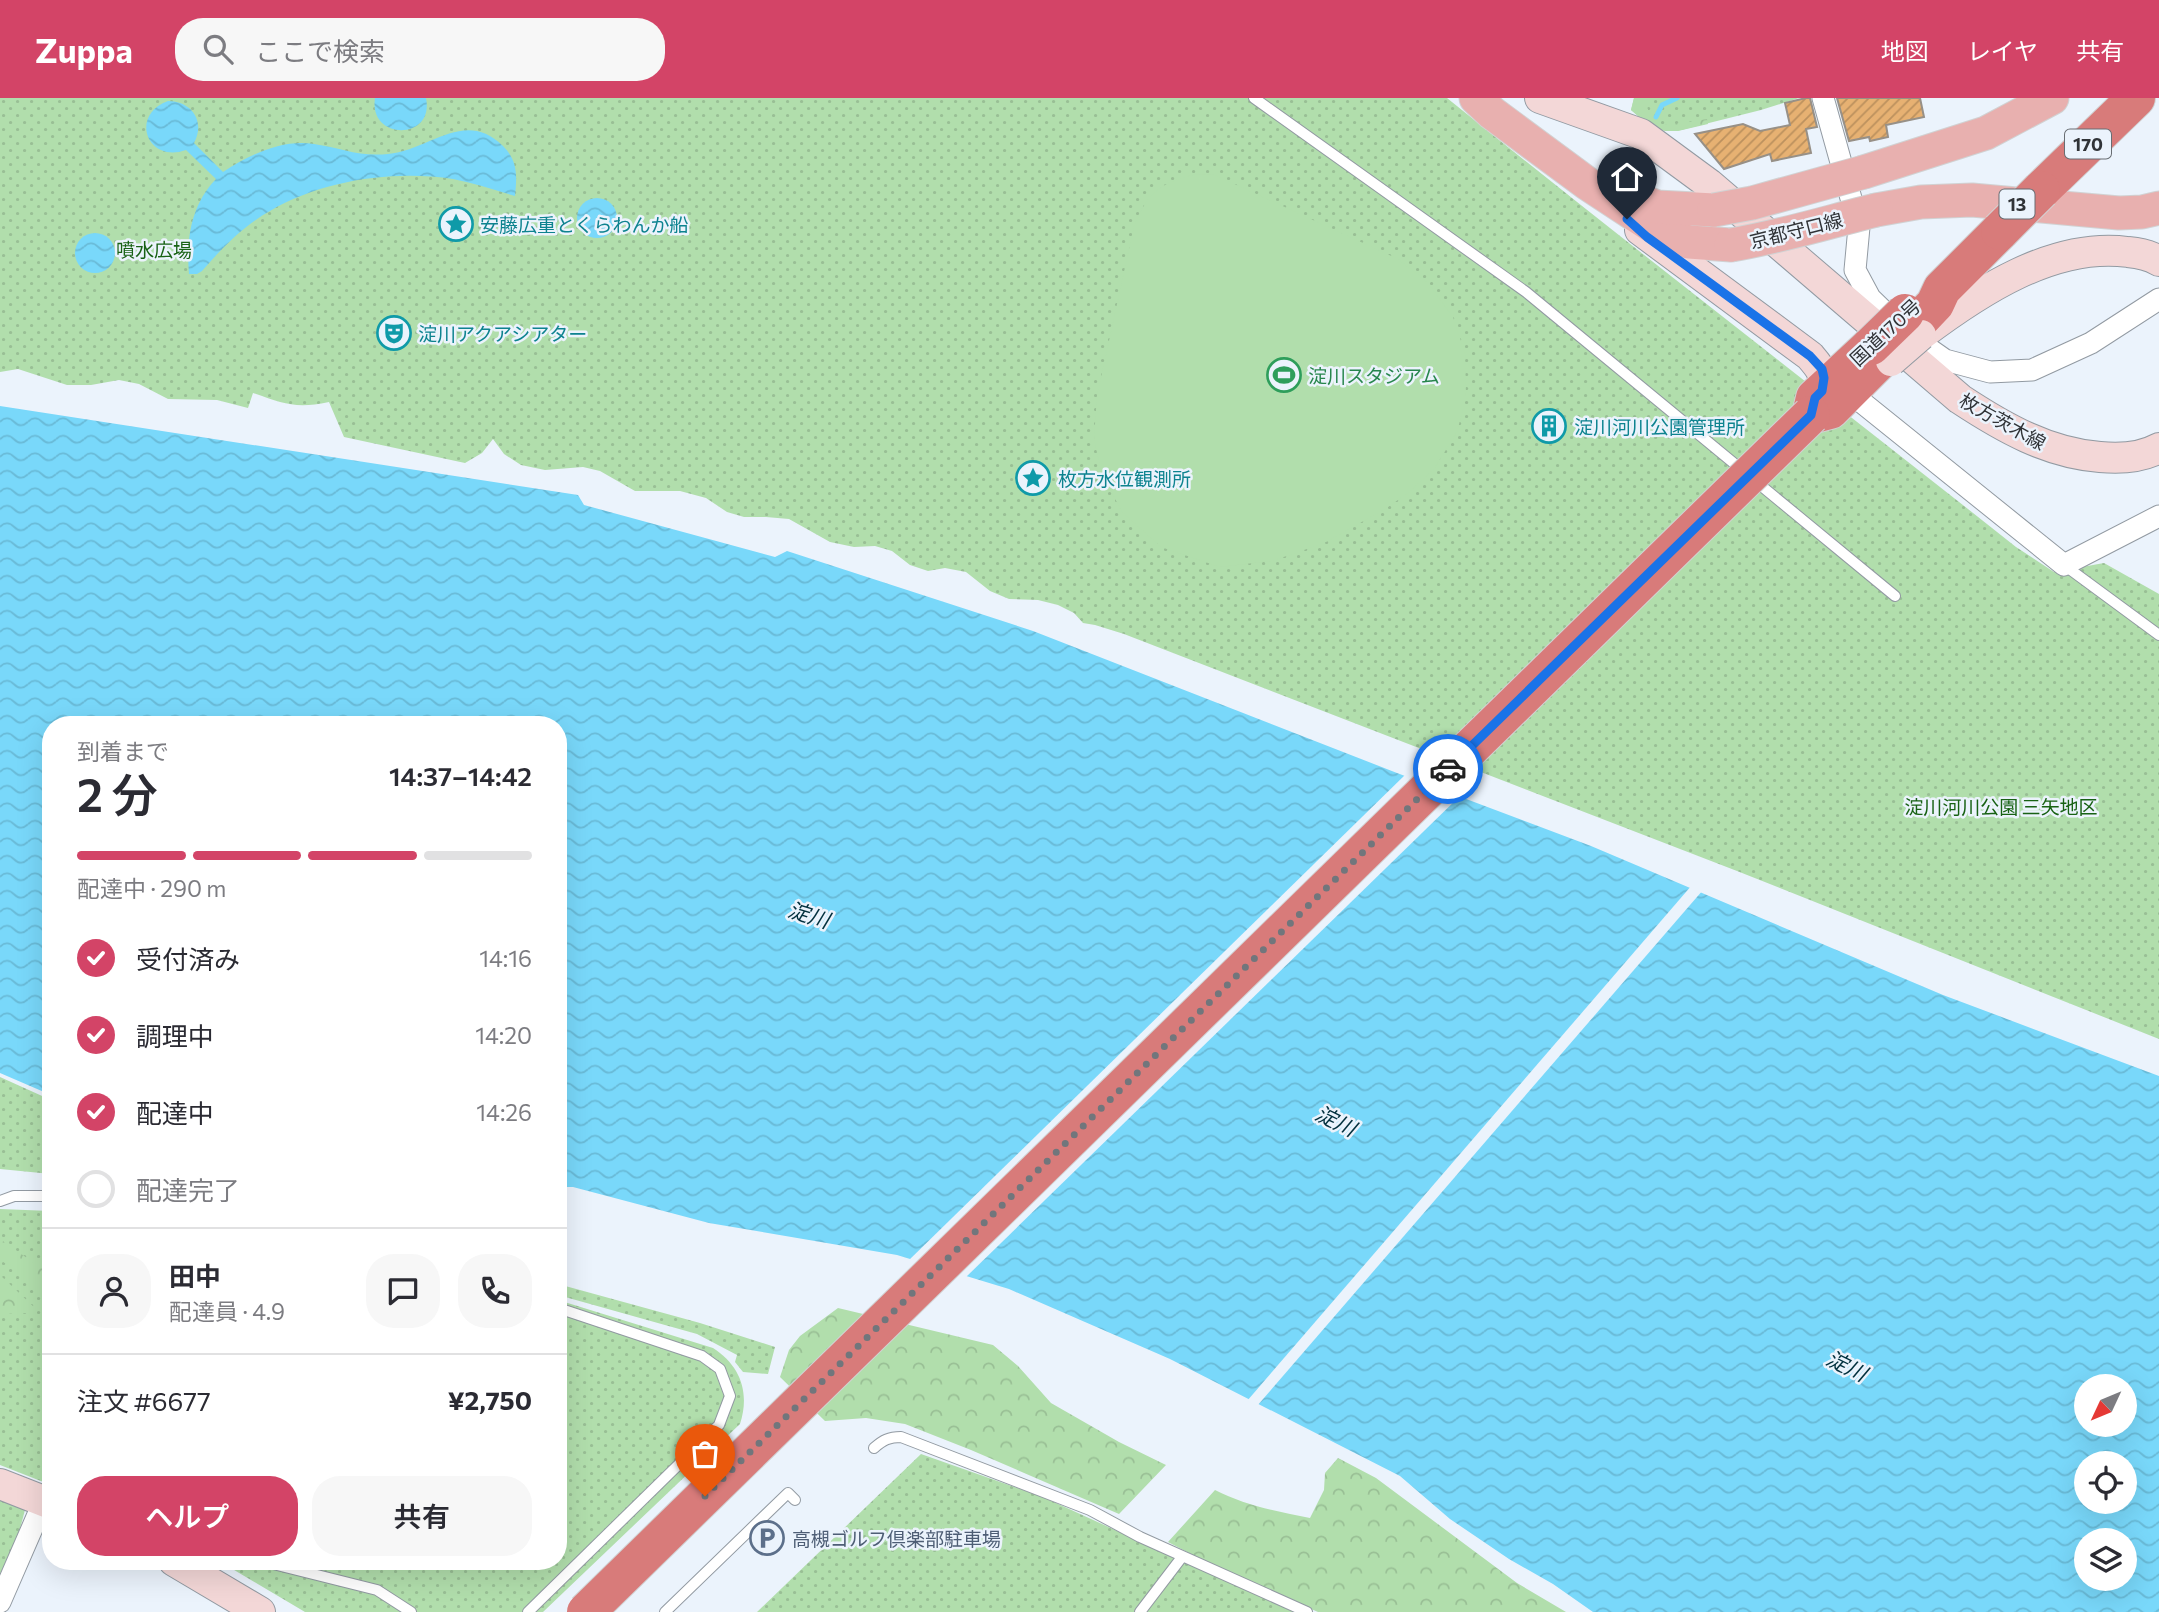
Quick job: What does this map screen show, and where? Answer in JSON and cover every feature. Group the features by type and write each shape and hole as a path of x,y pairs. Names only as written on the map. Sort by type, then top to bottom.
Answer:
{"highway":[{"name":"国道170号","path":"586,1612 1826,401 1881,356 1914,324 1923,296 1942,289 2136,98"}],"main road":[{"name":"京都守口線","path":"1476,98 1492,113 1588,184 1667,236 1689,242 1731,246 1768,239 1876,210 1921,202 1972,200 2119,213 2159,208"},
{"name":"京都守口線","path":"1489,98 1619,192 1657,207 1714,210 1752,203 1852,164 1986,133 2052,98"},
{"name":"枚方茨木線","path":"1541,98 1641,134 1709,184 1960,399 1984,415 2022,436 2054,449 2086,456 2120,458 2149,453 2159,448"},
{"path":"1588,184 1647,237 1810,356 1822,369 1826,401"},
{"path":"1914,324 2055,259 2091,251 2115,250 2136,253 2159,261"},
{"path":"0,1485 42,1501"},
{"path":"189,1570 260,1612"}],"street":[{"path":"1823,98 1852,164 1859,228 1855,270 1870,298 1905,332 1945,360 1990,372 2032,370 2091,343 2159,299"},
{"path":"1826,401 2064,565 2159,516"},
{"path":"0,1602 42,1515"}],"lane":[{"path":"1254,98 1526,292 1895,596"},
{"path":"2064,565 2159,635"},
{"path":"0,1201 14,1196 42,1196"},
{"path":"528,1612 719,1425 730,1396 720,1369 702,1356 567,1311"},
{"path":"874,1448 882,1441 901,1437 1090,1510 1182,1557 1307,1612"},
{"path":"665,1612 788,1493 795,1500"},
{"path":"1140,1612 1182,1557"},
{"path":"297,1570 377,1590 411,1612"}],"green space":[{"name":"淀川河川公園 三矢地区","path":"0,98 1447,98 2016,547 2054,572 2104,563 2159,594 2159,1039 1737,871 1124,634 1083,623 1074,613 1058,605 1038,600 1009,599 990,591 966,572 945,568 928,571 910,565 892,551 875,546 854,547 830,542 789,519 744,517 727,512 706,498 680,491 635,491 600,471 583,467 545,470 521,465 504,454 493,439 482,453 465,463 344,437 329,402 290,404 253,393 248,408 217,400 168,399 139,384 119,380 91,385 67,385 18,369 0,372"},
{"path":"1634,98 1799,98 1677,131 1651,127 1631,110"},
{"path":"1634,98 1648,98 1649,112 1656,124 1669,125 1707,119 1708,124 1678,131 1651,127 1631,110"},
{"name":"淀川スタジアム","path":"1198,174 1215,175 1398,259 1427,282 1453,317 1465,353 1466,397 1457,432 1434,469 1408,493 1385,509 1326,542 1271,561 1220,567 1161,547 1122,512 1101,472 1094,438 1097,396 1134,226 1151,196 1158,190 1175,180"},
{"path":"0,1077 42,1096 42,1173 0,1169"},
{"path":"0,1209 42,1211 42,1481 0,1465"},
{"path":"0,1239 42,1269 42,1291 40,1292 18,1271 0,1260"},
{"path":"0,1275 35,1308 30,1313 0,1314"},
{"path":"567,1286 775,1347 768,1374 743,1372 735,1362 737,1355 697,1334 567,1298"},
{"path":"567,1303 713,1348 730,1363 741,1381 744,1402 740,1424 543,1612 305,1612 234,1570 567,1570"},
{"path":"838,1308 993,1345 1018,1366 1051,1403 1166,1465 1119,1514 905,1424 866,1418 825,1421 780,1377 789,1350 800,1336"},
{"path":"921,1454 1043,1497 1294,1612 757,1612"},
{"path":"1338,1458 1376,1478 1517,1583 1566,1612 1318,1612 1210,1564 1168,1542 1215,1490 1249,1504 1310,1518 1324,1490 1325,1473"},
{"path":"0,1499 25,1510 18,1536 0,1574"}],"water":[{"path":"375,98 426,98 426,112 421,122 412,128 390,128 381,122 376,112"},
{"name":"噴水広場","path":"168,101 183,104 194,114 198,127 194,143 223,172 255,154 290,144 314,144 378,155 403,151 447,134 475,131 489,135 508,152 516,175 515,196 453,179 430,177 383,177 335,185 291,200 260,217 233,238 202,271 189,274 188,248 192,223 201,200 216,179 186,150 161,150 148,136 146,126 149,117 156,108"},
{"path":"597,198 605,199 611,204 616,210 616,226 611,232 605,237 597,238 589,237 583,232 578,226 577,218 578,210 583,204 589,199"},
{"name":"噴水広場","path":"95,233 103,234 109,239 114,245 114,261 109,267 103,272 95,273 87,272 81,267 76,261 75,253 76,245 81,239 87,234"},
{"name":"淀川","path":"0,406 578,495 584,505 775,557 787,551 1033,631 1591,846 1943,995 2159,1076 2159,1612 1593,1612 1450,1519 1400,1476 1170,1359 1009,1289 897,1255 709,1223 567,1187 567,716 42,716 42,1091 0,1073"}],"pier":[{"path":"1407,773 1462,794 964,1279 907,1262"},
{"path":"1692,885 1703,890 1257,1406 1247,1401"}],"building":[{"path":"1810,98 1817,127 1806,129 1811,153 1772,161 1770,154 1724,169 1695,134 1743,124 1760,131 1790,125 1785,103"},
{"path":"1837,98 1920,98 1924,117 1886,125 1888,137 1870,141 1869,137 1849,141"}],"waterway":[{"path":"1656,117 1662,105 1677,98"}],"way so far":[{"path":"705,1496 1448,769"}],"place":[{"name":"安藤広重とくらわんか船","path":"456,224"},
{"name":"淀川アクアシアター","path":"394,333"},
{"name":"淀川スタジアム","path":"1284,375"},
{"name":"淀川河川公園管理所","path":"1549,426"},
{"name":"枚方水位観測所","path":"1033,478"},
{"name":"高槻ゴルフ倶楽部駐車場","path":"767,1538"}],"route":[{"path":"1448,769 1811,415 1815,398 1822,391 1822,369 1810,356 1647,237 1627,219"}]}
